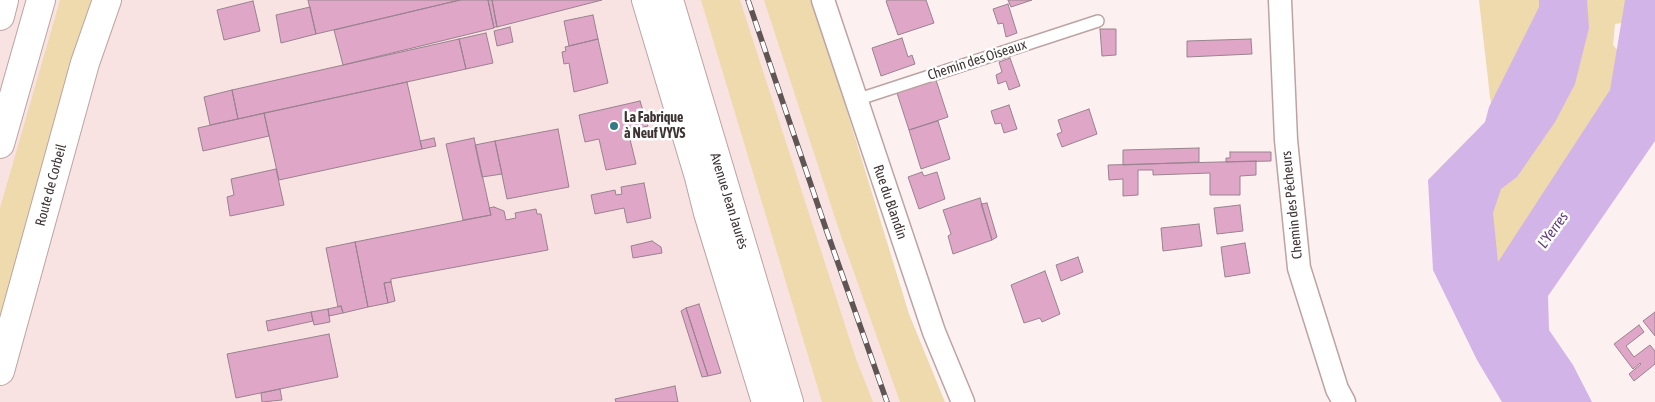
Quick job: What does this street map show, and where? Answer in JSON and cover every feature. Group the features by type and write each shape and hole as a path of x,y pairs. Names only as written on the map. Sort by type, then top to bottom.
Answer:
{"main road":[{"path":"0,16 4,0"},
{"path":"0,144 40,0"},
{"name":"Route de Corbeil","path":"0,371 85,63 107,0"},
{"path":"646,0 719,208 766,402"},
{"name":"Avenue Jean Jaurès","path":"669,0 719,208 789,402"}],"street":[{"name":"Rue du Blandin","path":"823,0 934,332 963,402"},
{"name":"Chemin des Pêcheurs","path":"1280,0 1286,140 1299,268 1337,389 1344,402"}],"lane":[{"name":"Chemin des Oiseaux","path":"856,100 1098,21"}],"shaded area":[{"path":"0,0 785,0 932,402 0,402"},
{"path":"60,0 94,0 81,32 0,324 0,208"},
{"path":"701,0 740,0 856,359 873,402 822,402"},
{"path":"764,0 813,0 909,314 945,402 900,402 841,236"},
{"path":"1479,0 1554,0 1495,125 1490,97"},
{"path":"1578,0 1651,0 1649,19 1615,24 1613,45 1643,78 1511,260 1486,264 1477,185"}],"water":[{"name":"L'Yerres","path":"1539,0 1587,0 1589,28 1575,84 1555,122 1517,177 1501,189 1493,213 1498,262 1610,90 1625,0 1655,0 1655,141 1548,296 1549,330 1573,365 1592,402 1502,402 1477,360 1433,270 1428,180 1485,122 1489,107 1539,7"}],"building":[{"path":"308,0 460,0 316,34"},
{"path":"460,0 488,0 494,28 343,65 334,30"},
{"path":"488,0 492,0 497,27 494,28"},
{"path":"492,0 602,0 497,27"},
{"path":"926,0 934,23 898,35 886,1"},
{"path":"1008,0 1032,0 1011,7"},
{"path":"253,1 260,31 224,40 217,10"},
{"path":"1008,4 1017,33 1006,37 1003,23 998,24 993,9"},
{"path":"310,7 316,34 281,43 276,15"},
{"path":"593,15 598,39 569,46 564,21"},
{"path":"510,27 513,42 497,46 494,31"},
{"path":"1100,29 1116,29 1116,55 1102,56"},
{"path":"486,33 493,63 466,69 459,39"},
{"path":"902,38 908,57 912,55 915,64 881,76 872,48"},
{"path":"459,39 466,69 238,119 232,90"},
{"path":"598,39 608,83 574,92 569,63 564,64 562,52 566,51 565,47"},
{"path":"1251,39 1252,54 1187,57 1187,41"},
{"path":"1010,58 1020,86 1009,90 1006,81 998,84 996,75 1002,72 999,62"},
{"path":"936,80 948,117 909,130 897,93"},
{"path":"407,82 422,149 279,180 264,113"},
{"path":"232,90 238,119 210,125 204,97"},
{"path":"640,101 648,126 628,131 636,164 606,170 599,139 585,142 579,115"},
{"path":"1009,105 1017,129 1004,133 1001,123 995,124 991,111"},
{"path":"1089,109 1097,134 1062,147 1057,134 1062,132 1058,120"},
{"path":"264,113 269,136 203,151 198,128"},
{"path":"938,121 950,159 921,169 909,130"},
{"path":"558,129 569,187 507,199 495,141"},
{"path":"434,138 436,146 422,149 420,141"},
{"path":"474,138 491,215 463,220 446,144"},
{"path":"495,141 502,174 482,177 475,145"},
{"path":"1199,148 1199,162 1123,165 1123,150"},
{"path":"1230,152 1271,152 1271,161 1226,162 1226,158 1230,158"},
{"path":"1256,161 1256,175 1240,176 1240,195 1210,195 1210,173 1153,175 1153,170 1138,170 1138,195 1123,196 1123,179 1109,180 1108,165"},
{"path":"276,169 284,205 230,216 227,197 234,195 231,179"},
{"path":"922,172 924,176 937,172 945,199 919,209 908,177"},
{"path":"644,183 651,218 627,223 624,208 595,214 591,195 615,190 616,195 622,194 621,187"},
{"path":"980,198 992,240 953,254 948,236 951,234 943,210"},
{"path":"987,203 997,237 992,240 981,204"},
{"path":"1240,205 1243,231 1217,234 1214,208"},
{"path":"494,207 504,211 506,220 516,218 515,213 536,209 537,214 541,214 548,250 391,279 391,282 384,283 388,303 368,307 355,242 491,215 489,208"},
{"path":"1199,224 1202,246 1163,251 1161,228"},
{"path":"652,241 661,247 662,253 633,258 631,246"},
{"path":"355,242 368,307 343,313 341,306 338,307 326,248"},
{"path":"1245,243 1250,273 1225,277 1221,247"},
{"path":"1078,257 1083,272 1061,281 1056,265"},
{"path":"1045,271 1060,314 1042,322 1040,318 1024,323 1011,285"},
{"path":"391,282 395,301 388,303 384,283"},
{"path":"699,304 721,373 708,376 686,308"},
{"path":"341,306 343,313 329,316 328,309"},
{"path":"686,308 708,376 702,377 681,311"},
{"path":"328,309 330,322 314,325 311,312"},
{"path":"311,312 313,321 268,331 266,321"},
{"path":"1655,312 1655,336 1643,321"},
{"path":"1639,325 1644,332 1626,346 1634,357 1650,345 1655,351 1655,364 1634,381 1629,374 1641,364 1633,369 1614,344"},
{"path":"329,334 338,377 236,398 227,354"},
{"path":"675,386 678,402 616,402 615,399"},
{"path":"280,389 282,400 262,402 261,393"}],"railway":[{"path":"748,0 887,402"}],"place":[{"name":"La Fabrique à Neuf VYVS","path":"614,126"}]}
